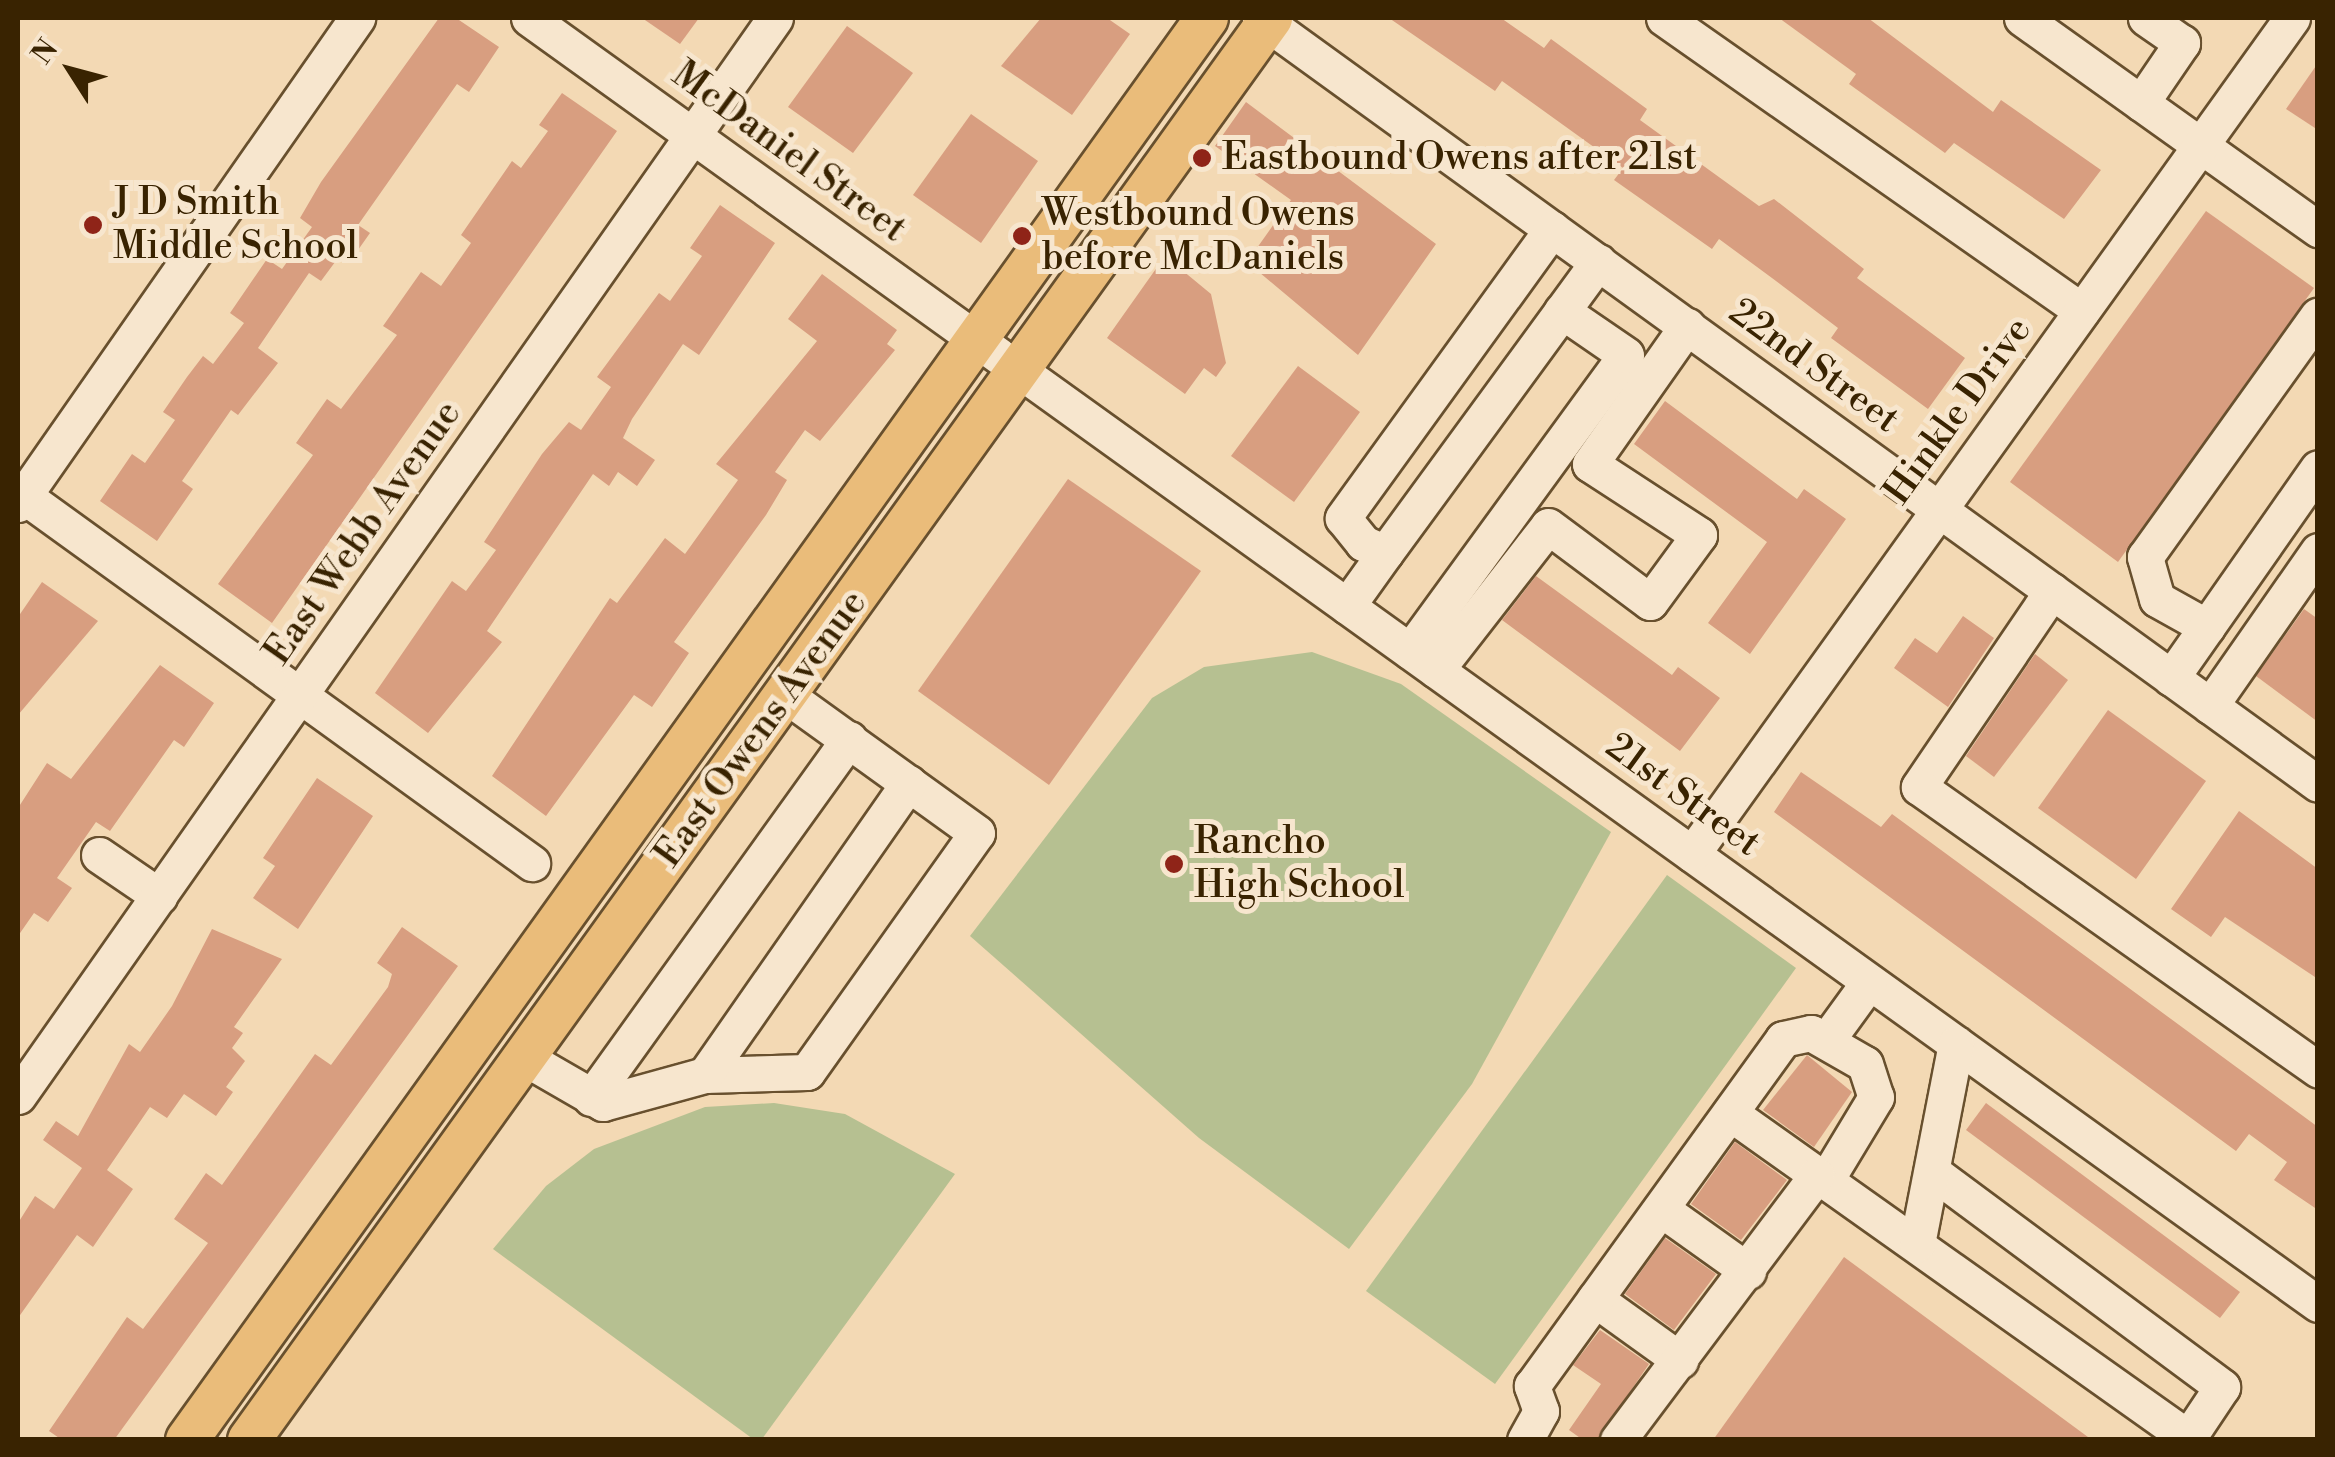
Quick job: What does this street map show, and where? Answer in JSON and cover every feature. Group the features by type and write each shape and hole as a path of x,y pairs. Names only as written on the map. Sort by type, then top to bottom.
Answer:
{"main road":[{"name":"East Owens Avenue","path":"249,1440 786,695 1208,18"},
{"name":"East Owens Avenue","path":"187,1440 773,626 998,355 1266,19"},
{"path":"773,626 786,695"}],"street":[{"path":"357,18 20,500 532,863"},
{"name":"McDaniel Street","path":"530,18 998,355"},
{"name":"East Webb Avenue","path":"18,1096 775,18"},
{"path":"1664,18 2082,311"},
{"path":"2022,18 2318,229"},
{"path":"2141,103 2182,43 2146,18"},
{"name":"Hinkle Drive","path":"1692,854 2292,18"},
{"name":"22nd Street","path":"1266,19 2318,784"},
{"path":"1385,553 1343,518 1552,229"},
{"path":"1347,606 1598,262"},
{"path":"1423,660 1626,354 1562,311"},
{"path":"2207,626 2158,599 2145,558 2318,315"},
{"path":"1423,660 1548,526 1650,602 1699,535 1590,464 1687,326"},
{"name":"21st Street","path":"998,355 2318,1304"},
{"path":"2171,678 2318,468"},
{"path":"2210,706 2316,558"},
{"path":"2052,591 1918,786 2318,1070"},
{"path":"524,1058 603,1103 705,1075 807,1072 977,832 786,695"},
{"path":"590,1098 849,740"},
{"path":"705,1075 909,784"},
{"path":"100,855 159,896"},
{"path":"1829,1037 1869,982"},
{"path":"1525,1440 1541,1411 1532,1386 1783,1039 1829,1037 1865,1064 1876,1097 1822,1177 1618,1440"},
{"path":"1918,1244 1956,1044"},
{"path":"1730,1113 2189,1438 2222,1387 1934,1172"},
{"path":"1660,1210 1748,1271"},
{"path":"1596,1299 1680,1360"}],"green space":[{"path":"1312,652 1401,684 1611,832 1472,1084 1349,1249 1199,1138 970,936 1152,698 1204,667"},
{"path":"1667,875 1796,968 1495,1384 1366,1291"},
{"path":"774,1103 845,1114 955,1174 762,1439 753,1439 493,1249 546,1186 594,1149 705,1107"}],"building":[{"path":"439,18 456,18 499,47 469,92 457,84 358,225 370,233 351,260 341,254 321,281 309,273 258,348 278,363 238,415 231,410 182,481 193,489 157,541 100,501 132,454 145,463 175,420 163,412 203,356 213,364 244,323 230,313 267,259 282,269 312,227 300,218 321,182"},
{"path":"642,18 699,18 680,44"},
{"path":"1041,18 1107,18 1130,34 1072,115 1001,66"},
{"path":"1389,18 1501,18 1544,48 1551,39 1647,109 1640,120 1759,206 1774,199 1864,269 1857,278 1965,358 1928,409 1831,338 1838,328 1719,239 1712,249 1614,180 1623,168 1502,81 1495,91"},
{"path":"1779,18 1868,18 1993,112 2001,100 2101,170 2064,219 1954,143 1945,153 1849,84 1856,74"},
{"path":"847,26 913,73 853,153 788,107"},
{"path":"2318,63 2318,130 2286,109"},
{"path":"562,93 617,131 272,623 218,584 313,455 296,443 327,399 341,409 397,335 383,326 421,272 441,286 471,243 461,235 512,161 521,168 548,131 539,125"},
{"path":"1246,102 1436,244 1358,355 1247,262 1291,200 1215,146"},
{"path":"971,114 1038,161 981,243 913,195"},
{"path":"720,205 775,243 699,355 683,344 632,419 623,438 655,460 637,486 618,472 609,486 593,474 487,631 502,642 428,733 375,693 452,581 466,591 496,550 484,542 542,454 569,422 581,430 611,387 597,377 659,293 670,301 702,256 690,248"},
{"path":"2206,211 2314,288 2118,562 2010,482"},
{"path":"1165,256 1211,294 1226,363 1216,377 1204,368 1185,394 1107,338"},
{"path":"822,274 897,330 887,344 895,350 820,441 805,430 775,472 787,480 766,515 674,642 689,653 652,707 634,695 546,816 492,776 610,598 617,603 665,538 685,554 738,480 716,464 817,341 788,319"},
{"path":"1298,366 1360,412 1294,502 1231,456"},
{"path":"1665,401 1797,499 1804,489 1846,519 1750,654 1708,623 1767,542 1634,444"},
{"path":"1068,479 1201,571 1049,785 918,691"},
{"path":"1536,576 1672,675 1678,667 1720,698 1680,751 1502,620"},
{"path":"42,582 98,621 18,715 18,617"},
{"path":"2304,609 2318,619 2318,722 2256,676"},
{"path":"1963,616 1994,638 1948,707 1894,668 1915,638 1937,653"},
{"path":"2035,654 2068,680 1994,777 1966,756"},
{"path":"160,665 214,703 184,747 174,740 110,831 96,822 57,878 72,888 48,922 34,913 18,936 18,808 47,763 71,779"},
{"path":"2108,710 2206,781 2136,879 2038,808"},
{"path":"1801,772 1881,827 1892,814 2318,1127 2318,1210 2274,1180 2287,1162 2249,1134 2236,1151 1774,812"},
{"path":"317,778 373,816 298,929 253,898 275,866 263,858"},
{"path":"2239,811 2318,869 2318,979 2225,917 2211,937 2171,909"},
{"path":"402,927 458,966 114,1440 62,1440 49,1431 127,1317 143,1329 208,1243 174,1219 206,1173 222,1185 315,1054 331,1065 388,987 392,974 377,963"},
{"path":"212,929 282,959 234,1027 243,1033 232,1048 245,1061 226,1087 233,1092 216,1116 184,1094 167,1118 150,1107 107,1170 133,1189 93,1247 77,1235 18,1318 18,1223 35,1196 54,1209 82,1168 43,1140 56,1121 78,1136 129,1044 140,1052 172,1006"},
{"path":"1807,1055 1852,1092 1814,1147 1763,1110"},
{"path":"1986,1103 2240,1292 2220,1318 1966,1130"},
{"path":"1735,1142 1787,1180 1741,1240 1691,1204"},
{"path":"1665,1238 1716,1274 1674,1330 1625,1294"},
{"path":"1844,1257 2092,1440 1713,1440"},
{"path":"1600,1330 1649,1364 1597,1440 1583,1440 1569,1430 1601,1384 1573,1365"}],"place":[{"name":"Eastbound Owens after 21st","path":"1202,158"},
{"name":"J D Smith Middle School","path":"93,225"},
{"name":"Westbound Owens before McDaniels","path":"1022,236"},
{"name":"Rancho High School","path":"1174,864"}]}
